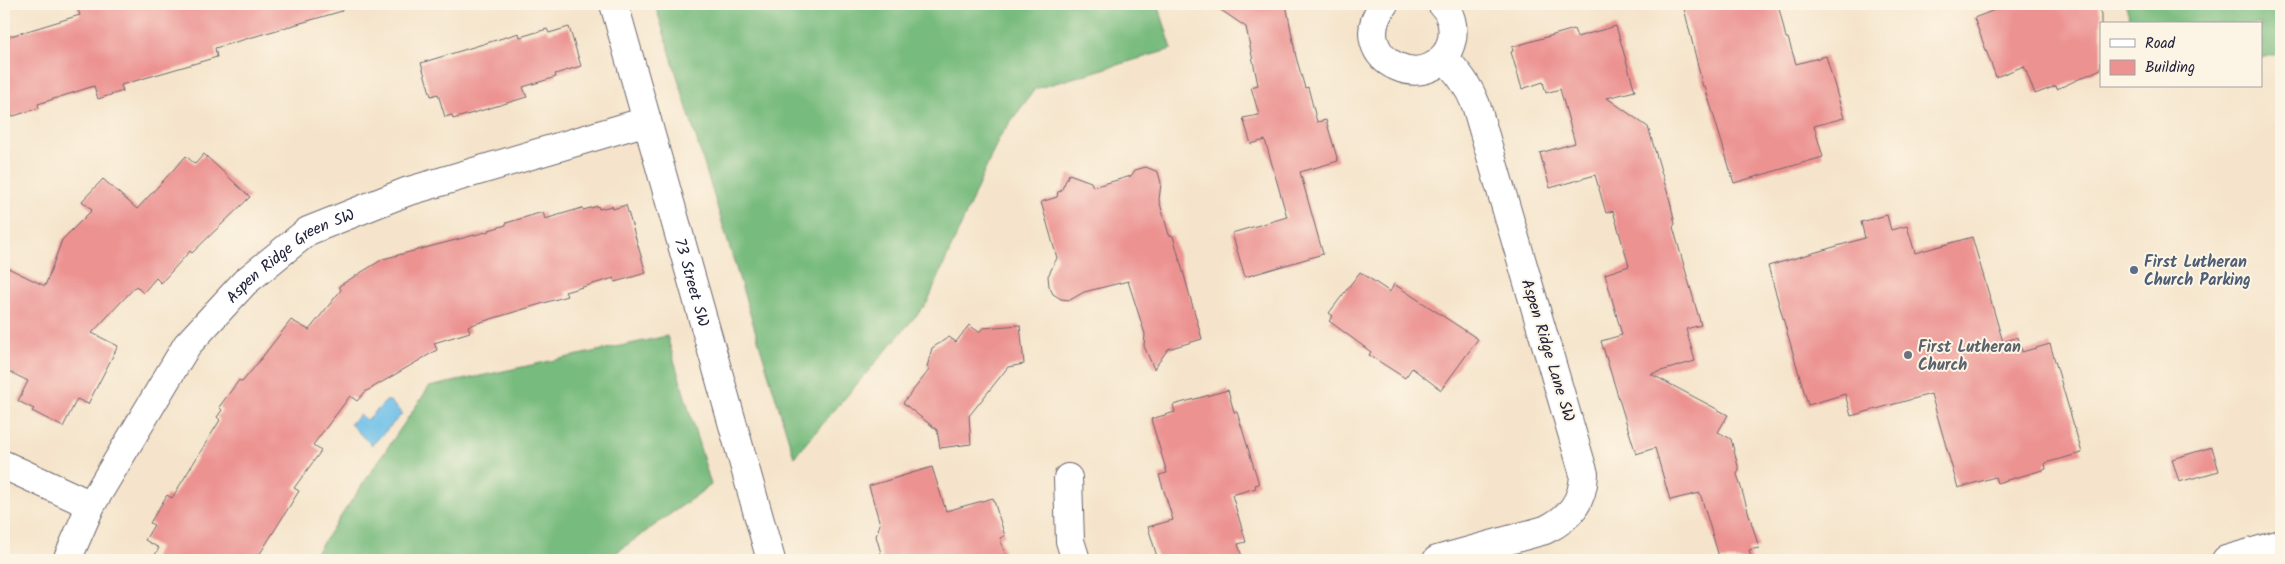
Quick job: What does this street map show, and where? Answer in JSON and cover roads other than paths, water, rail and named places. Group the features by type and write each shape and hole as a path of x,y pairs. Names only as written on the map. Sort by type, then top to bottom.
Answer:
{"street":[{"name":"73 Street SW","path":"614,4 771,560"},
{"path":"1384,4 1377,13 1373,25 1373,38 1377,50 1385,60 1396,68 1408,71 1434,66 1450,46 1453,33 1451,19 1442,4"},
{"name":"Aspen Ridge Lane SW","path":"1437,560 1545,530 1560,523 1572,513 1584,487 1584,474 1476,105 1469,88 1460,74 1443,57"},
{"name":"Aspen Ridge Green SW","path":"67,560 91,505 187,345 244,282 308,232 406,192 647,121"},
{"path":"4,464 91,505"},
{"path":"1068,478 1070,541 1076,560"},
{"path":"2226,560 2281,544"}],"water":[{"path":"386,401 390,401 402,414 373,444 370,444 350,424 360,415 367,420"}],"place":[{"name":"First Lutheran Church Parking","path":"2134,270"},
{"name":"First Lutheran Church","path":"1908,355"}]}
